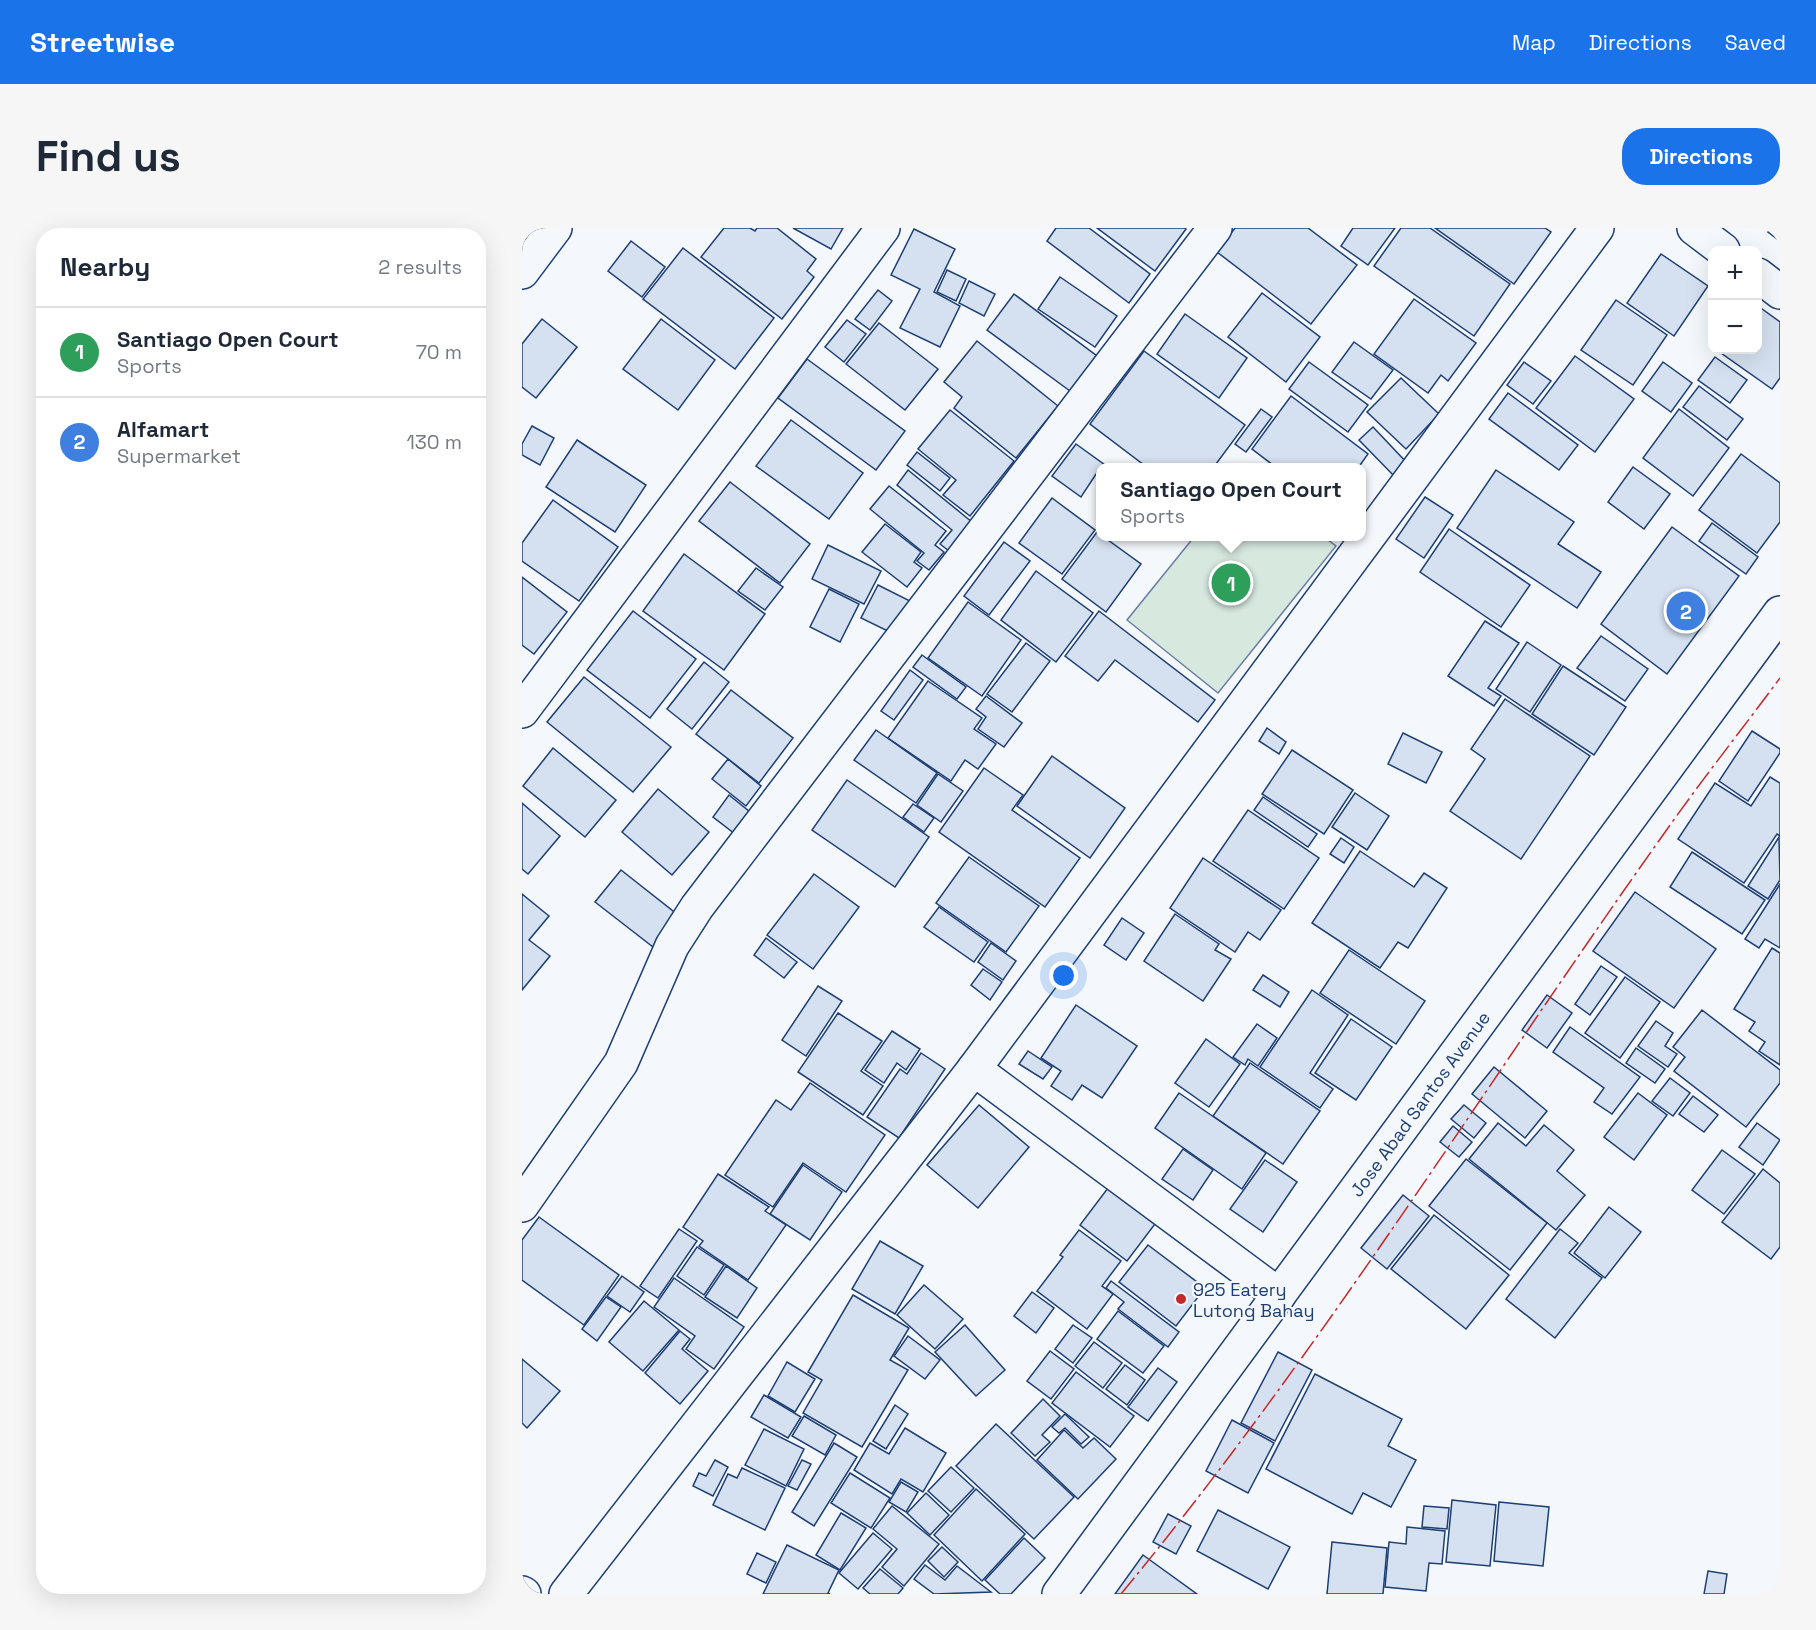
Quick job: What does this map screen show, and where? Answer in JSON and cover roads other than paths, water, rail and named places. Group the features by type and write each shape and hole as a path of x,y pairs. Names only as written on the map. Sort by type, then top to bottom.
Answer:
{"main road":[{"path":"522,272 555,228"},
{"path":"522,711 883,228"},
{"path":"522,1205 621,1063 672,946 697,907 1215,228"},
{"path":"1366,540 1597,228"},
{"path":"1694,228 1718,246"},
{"path":"1762,278 1780,292"},
{"path":"566,1594 974,1070 1365,541"},
{"name":"Jose Abad Santos Avenue","path":"1059,1594 1780,613"},
{"path":"974,1070 1279,1295"}],"place":[{"name":"Santiago Open Court","path":"1231,583"},
{"name":"Alfamart","path":"1686,611"},
{"name":"925 Eatery Lutong Bahay","path":"1181,1299"}]}
